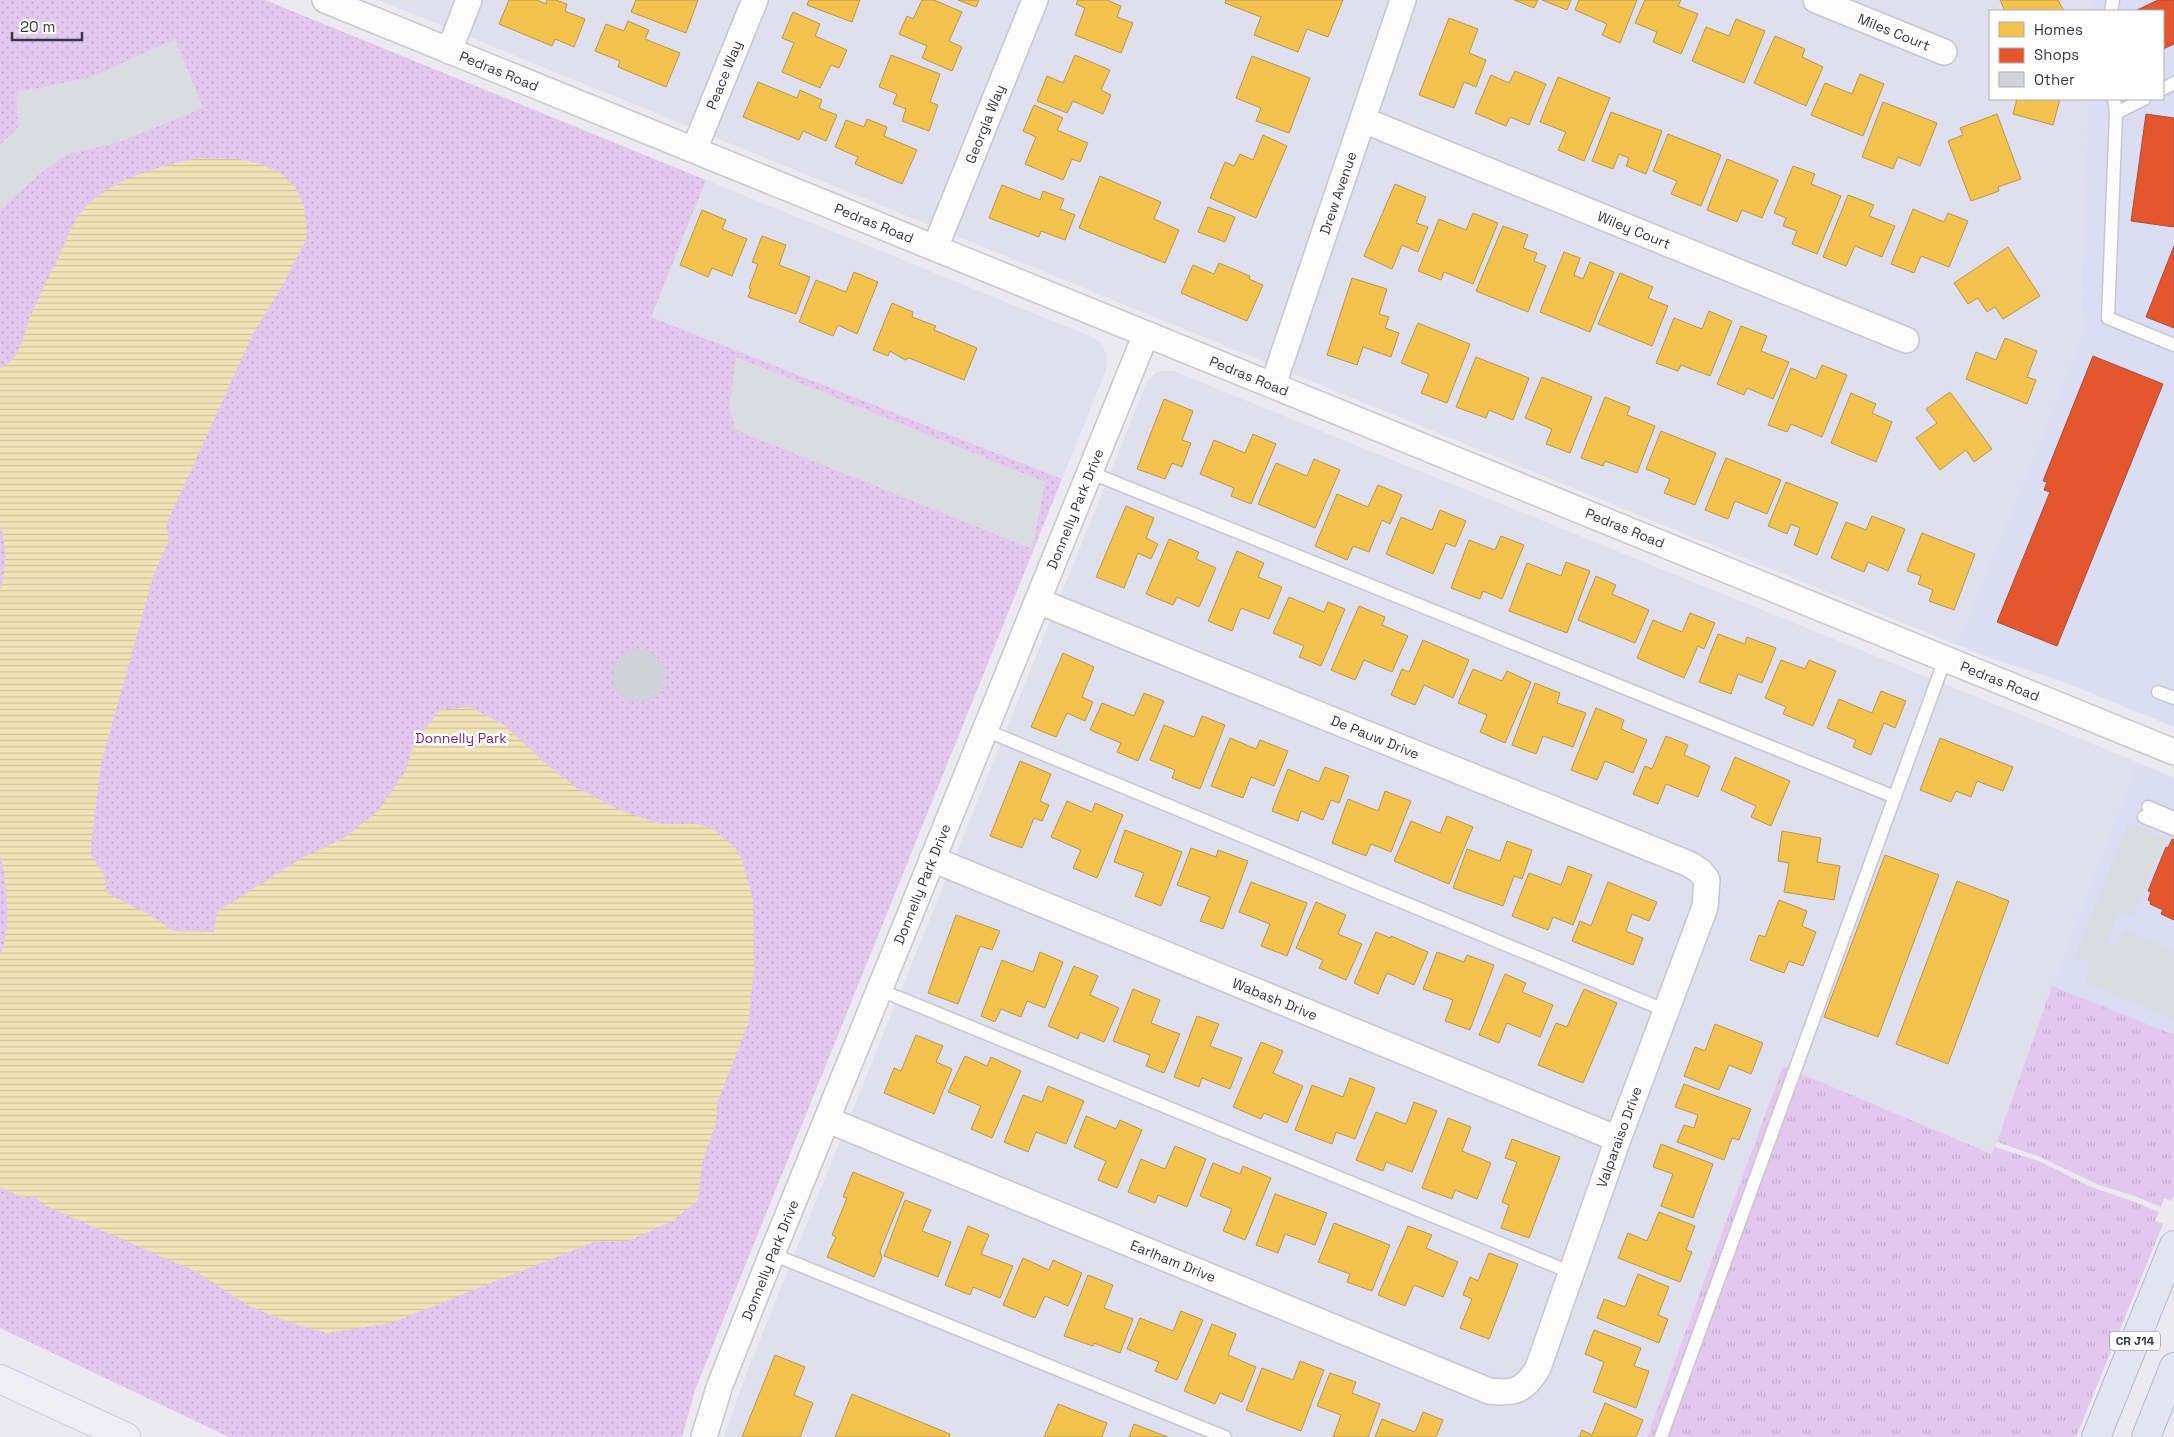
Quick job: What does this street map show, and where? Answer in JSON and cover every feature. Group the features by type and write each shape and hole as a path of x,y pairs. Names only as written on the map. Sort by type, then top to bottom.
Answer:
{"main road":[{"name":"CR J14","path":"2096,1437 2174,1245"},
{"path":"2146,1437 2174,1368"}],"street":[{"name":"Pedras Road","path":"325,0 2174,752"},
{"path":"449,50 469,0"},
{"name":"Peace Way","path":"694,150 755,0"},
{"name":"Georgia Way","path":"935,248 1035,0"},
{"name":"Drew Avenue","path":"1273,385 1403,0"},
{"name":"Miles Court","path":"1816,0 1944,52"},
{"name":"Wiley Court","path":"1363,120 1906,340"},
{"name":"Donnelly Park Drive","path":"704,1437 720,1385 772,1254 1146,334"},
{"name":"De Pauw Drive","path":"1038,601 1689,864 1700,871 1707,880"},
{"name":"Wabash Drive","path":"932,859 1618,1140"},
{"name":"Valparaiso Drive","path":"1520,1390 1538,1368 1570,1272 1705,907 1707,880"},
{"name":"Earlham Drive","path":"828,1120 1489,1391 1505,1393 1520,1390"},
{"path":"0,1378 126,1437"}],"lane":[{"path":"2114,100 2116,113 2108,318 2174,345"},
{"path":"2116,113 2142,100"},
{"path":"1089,472 1895,797"},
{"path":"1661,1437 1945,659"},
{"path":"2158,692 2174,698"},
{"path":"985,730 1667,1011"},
{"path":"2174,818 2146,812 2174,829"},
{"path":"880,990 1570,1272"},
{"path":"772,1254 1225,1437"}],"shaded area":[{"path":"379,0 2092,0 2092,10 1989,10 1989,100 2088,100 2081,290 2083,332 1957,645"},
{"path":"2092,0 2174,0 2174,727 2059,680 1999,661 1957,645 2083,332 2081,290 2088,100 2164,100 2164,10 2092,10"},
{"path":"175,39 203,108 120,142 68,154 41,173 0,210 0,145 19,126 16,96 18,92 91,77"},
{"path":"199,158 239,159 260,164 280,173 295,187 304,207 307,237 285,281 253,334 166,525 169,540 154,574 101,764 90,854 104,874 107,893 146,913 174,931 214,932 217,912 300,859 344,838 378,811 405,772 414,744 440,710 470,707 506,726 547,765 577,788 622,811 660,824 699,824 715,830 735,848 742,860 753,901 754,970 748,1024 717,1103 716,1123 702,1163 698,1200 674,1220 629,1241 594,1242 391,1323 327,1333 288,1322 249,1306 197,1272 46,1206 35,1197 24,1197 0,1188 0,957 6,932 7,905 5,878 0,853 0,591 5,557 0,524 0,368 13,359 17,353 37,301 78,215 106,190 121,182 168,165"},
{"path":"706,180 1092,337 1100,342 1107,355 1106,370 1062,479 651,317"},
{"path":"736,357 1045,482 1032,549 736,430 729,409"},
{"path":"1173,371 2137,762 2052,986 1993,1154 1783,1066 1647,1437 724,1437 744,1380 786,1275 1147,382 1155,373"},
{"path":"2137,762 2174,778 2174,1030 2172,1035 2052,986"},
{"path":"2128,823 2166,838 2133,917 2121,913 2118,914 2108,940 2111,944 2115,945 2124,929 2174,950 2174,1020 2084,982 2090,967 2087,962 2075,957"}],"green space":[{"name":"Donnelly Park","path":"0,0 265,0 706,180 651,317 1062,479 695,1390 682,1437 229,1437 0,1328"},
{"path":"2052,986 2172,1034 2174,1030 2174,1195 2171,1201 2164,1198 2161,1207 2132,1195 2099,1185 2040,1157 1997,1142"},
{"path":"1783,1066 1992,1154 1995,1147 2039,1161 2091,1187 2159,1212 2155,1221 2163,1224 2076,1437 1647,1437"}],"building: Homes":[{"path":"509,0 537,0 546,4 547,0 556,0 567,4 565,11 585,19 574,47 555,39 552,46 499,24"},
{"path":"636,0 698,0 686,33 631,12"},
{"path":"809,0 860,0 852,22 807,5"},
{"path":"922,0 934,0 962,12 949,41 962,47 952,71 922,58 927,46 899,34 907,16 913,19"},
{"path":"958,0 979,0 976,7"},
{"path":"1078,0 1107,0 1121,6 1117,17 1133,23 1121,53 1075,35 1085,8 1076,4"},
{"path":"1226,0 1343,0 1328,37 1307,29 1298,52 1254,35 1261,17 1225,3"},
{"path":"1514,0 1538,0 1534,8"},
{"path":"1542,0 1571,0 1567,10"},
{"path":"1579,0 1637,0 1620,43 1602,35 1607,24 1575,10"},
{"path":"1645,0 1681,0 1678,6 1698,14 1681,54 1653,42 1657,32 1635,23"},
{"path":"2000,0 2058,0 2063,10 2005,10"},
{"path":"793,12 820,24 815,36 847,50 839,68 831,65 820,88 782,72 794,43 782,38"},
{"path":"1449,18 1478,29 1469,53 1486,60 1476,87 1464,82 1454,108 1419,95"},
{"path":"1736,19 1765,31 1744,83 1692,61 1706,27 1729,36"},
{"path":"628,21 649,30 645,39 680,53 666,87 618,67 620,61 595,51 606,24 624,31"},
{"path":"1775,36 1805,49 1802,57 1823,67 1806,106 1754,83"},
{"path":"891,55 940,74 930,102 938,105 929,131 902,121 906,109 893,104 897,94 879,87"},
{"path":"1075,55 1110,70 1101,90 1111,95 1103,114 1073,101 1067,113 1037,101 1047,76 1063,83"},
{"path":"1252,56 1310,78 1289,133 1256,121 1261,108 1236,98"},
{"path":"1515,71 1546,84 1529,125 1510,117 1506,126 1475,113 1491,75 1509,83"},
{"path":"1860,74 1884,84 1863,136 1811,115 1825,83 1852,94"},
{"path":"1558,77 1610,98 1584,161 1558,150 1566,132 1540,122"},
{"path":"758,82 797,98 800,90 822,100 819,108 837,115 826,141 803,131 799,140 743,117"},
{"path":"2017,100 2060,100 2053,125 2013,114"},
{"path":"1883,102 1937,123 1920,166 1898,157 1893,169 1862,157"},
{"path":"1034,105 1063,118 1057,130 1088,143 1080,162 1072,159 1063,180 1025,164 1036,137 1023,131"},
{"path":"1611,112 1662,131 1646,174 1626,166 1629,158 1619,154 1613,169 1592,161"},
{"path":"1997,114 2021,179 1998,187 1999,191 1971,201 1948,141 1963,135 1960,128"},
{"path":"867,119 887,127 884,136 917,150 902,184 855,164 858,157 835,147 846,120 864,127"},
{"path":"1668,134 1721,155 1701,206 1671,194 1677,181 1653,171"},
{"path":"1263,135 1287,146 1256,218 1210,198 1225,162 1234,166 1240,154 1253,160"},
{"path":"1727,159 1778,180 1762,218 1742,210 1737,222 1707,210"},
{"path":"1793,166 1815,174 1811,184 1841,196 1817,254 1792,244 1797,231 1783,226 1786,218 1774,213"},
{"path":"1100,176 1161,202 1154,219 1179,230 1165,263 1079,228"},
{"path":"1395,184 1426,197 1416,223 1428,227 1418,252 1402,245 1392,269 1364,256"},
{"path":"1002,185 1040,200 1043,191 1064,199 1060,209 1075,215 1065,240 1041,231 1039,237 989,218"},
{"path":"1848,195 1874,205 1869,216 1895,226 1882,257 1855,246 1846,266 1823,257"},
{"path":"1208,207 1235,217 1225,242 1198,232"},
{"path":"1913,209 1944,222 1948,213 1968,221 1949,267 1921,256 1914,273 1891,264"},
{"path":"702,210 726,220 722,229 747,239 732,276 712,268 708,277 680,265"},
{"path":"1473,213 1498,223 1473,284 1444,272 1441,280 1418,271 1439,219 1466,230"},
{"path":"1503,226 1528,235 1523,248 1537,253 1534,261 1546,266 1528,312 1476,291"},
{"path":"762,236 786,245 779,265 810,277 796,314 748,297 751,289 749,288 758,264 752,262"},
{"path":"2008,247 2040,296 2003,319 1995,307 1987,312 1978,298 1968,304 1954,283"},
{"path":"1564,252 1580,258 1574,275 1583,279 1590,262 1614,272 1590,332 1540,312"},
{"path":"1219,263 1250,276 1249,279 1263,285 1247,321 1181,293 1193,265 1214,274"},
{"path":"854,272 878,282 857,334 838,325 833,336 799,322 816,280 846,292"},
{"path":"1620,273 1653,287 1648,298 1668,306 1652,346 1598,324"},
{"path":"1352,278 1387,289 1379,314 1389,317 1385,328 1399,333 1391,357 1363,347 1357,365 1327,355"},
{"path":"892,303 913,312 912,317 936,326 934,330 977,348 964,380 909,358 905,360 890,351 888,356 873,350"},
{"path":"1709,311 1732,321 1710,376 1681,365 1678,371 1656,363 1674,318 1702,329"},
{"path":"1418,323 1470,344 1447,403 1421,393 1429,374 1401,363"},
{"path":"1741,326 1767,336 1761,351 1789,362 1773,399 1747,388 1744,395 1717,384"},
{"path":"2005,338 2037,351 2027,377 2036,380 2027,404 1966,379 1976,352 1996,360"},
{"path":"1476,357 1529,378 1513,420 1489,410 1486,418 1456,407"},
{"path":"1822,365 1847,375 1822,437 1791,424 1787,432 1768,425 1791,368 1816,379"},
{"path":"1542,377 1592,397 1570,453 1546,444 1552,429 1525,418"},
{"path":"1950,392 1992,449 1974,462 1966,450 1940,470 1916,438 1937,423 1926,409"},
{"path":"1851,393 1876,404 1872,413 1892,422 1876,462 1831,443"},
{"path":"1605,397 1630,407 1627,415 1655,426 1637,473 1605,461 1603,466 1581,458"},
{"path":"1164,399 1193,411 1182,440 1191,443 1182,467 1172,463 1165,479 1137,469"},
{"path":"1661,431 1716,453 1695,505 1664,493 1670,479 1646,469"},
{"path":"1253,434 1276,444 1251,504 1231,496 1234,488 1200,474 1214,440 1245,453"},
{"path":"1726,458 1781,480 1767,514 1735,501 1728,519 1705,510"},
{"path":"1314,459 1340,470 1315,528 1258,504 1276,463 1307,476"},
{"path":"1786,482 1838,503 1817,555 1794,545 1800,528 1791,524 1787,534 1768,526"},
{"path":"1378,485 1402,495 1390,524 1382,520 1369,552 1353,546 1347,560 1315,546 1337,494 1368,507"},
{"path":"1126,506 1154,518 1146,538 1158,544 1151,559 1138,553 1124,588 1096,577"},
{"path":"1440,510 1466,521 1455,547 1446,543 1433,574 1386,554 1401,517 1432,530"},
{"path":"1872,516 1905,529 1888,571 1868,562 1864,572 1831,558 1846,522 1866,530"},
{"path":"1922,533 1975,554 1954,610 1929,601 1933,590 1918,584 1921,576 1907,571"},
{"path":"1501,536 1524,545 1502,599 1483,591 1480,599 1451,588 1469,540 1495,550"},
{"path":"1169,539 1199,552 1196,559 1216,568 1199,607 1177,597 1173,605 1146,594"},
{"path":"1237,551 1264,563 1258,577 1282,587 1269,619 1241,608 1232,631 1208,621"},
{"path":"1566,562 1590,571 1567,633 1509,611 1527,563 1561,576"},
{"path":"1596,576 1616,585 1612,594 1649,610 1635,643 1578,620"},
{"path":"1289,597 1324,612 1328,602 1345,609 1321,666 1299,657 1304,646 1273,633"},
{"path":"1359,606 1385,617 1382,625 1408,636 1392,672 1364,660 1355,680 1331,670"},
{"path":"1690,613 1715,623 1704,649 1698,646 1684,678 1637,658 1653,620 1682,632"},
{"path":"1718,634 1745,644 1747,637 1776,648 1762,683 1738,674 1731,694 1699,682"},
{"path":"1423,640 1469,660 1453,698 1424,685 1415,705 1391,695 1402,669 1409,672"},
{"path":"1063,653 1094,667 1082,697 1093,702 1085,721 1067,713 1056,737 1031,727"},
{"path":"1781,660 1805,669 1809,660 1836,671 1813,726 1783,714 1786,707 1765,698"},
{"path":"1473,669 1502,681 1507,671 1531,682 1505,743 1480,732 1487,715 1458,703"},
{"path":"1535,683 1560,693 1557,703 1586,713 1573,747 1543,736 1536,754 1512,745"},
{"path":"1881,691 1906,701 1895,728 1884,723 1871,755 1853,747 1856,740 1827,728 1839,699 1872,713"},
{"path":"1144,693 1164,701 1138,761 1117,752 1121,743 1090,730 1102,703 1134,716"},
{"path":"1596,708 1624,720 1621,729 1647,740 1633,773 1605,761 1597,780 1571,770"},
{"path":"1202,716 1225,725 1200,789 1172,778 1175,770 1150,760 1164,725 1194,737"},
{"path":"1666,736 1688,745 1684,755 1710,766 1698,797 1666,784 1658,804 1633,794 1645,766 1652,769"},
{"path":"1230,738 1256,749 1260,740 1288,751 1274,786 1251,777 1243,798 1211,786"},
{"path":"1940,738 2013,767 2003,791 1977,781 1971,797 1956,791 1951,802 1920,790"},
{"path":"1735,757 1790,781 1771,826 1751,817 1756,806 1721,790"},
{"path":"1020,761 1051,774 1040,801 1049,805 1042,821 1034,818 1022,848 990,836"},
{"path":"1325,767 1349,776 1339,803 1331,800 1323,820 1301,811 1298,821 1272,811 1288,769 1319,782"},
{"path":"1385,791 1411,801 1391,852 1371,844 1366,856 1332,843 1348,799 1378,811"},
{"path":"1067,801 1092,812 1095,803 1123,815 1097,878 1073,868 1081,850 1051,837"},
{"path":"1447,816 1473,827 1449,884 1394,861 1411,821 1440,833"},
{"path":"1125,830 1182,852 1161,906 1135,896 1144,873 1114,862"},
{"path":"1782,831 1821,838 1817,862 1840,866 1834,900 1784,892 1789,863 1778,861"},
{"path":"1507,841 1532,850 1522,879 1514,876 1503,906 1453,888 1467,849 1500,861"},
{"path":"1191,848 1216,857 1218,850 1248,861 1223,929 1200,921 1210,897 1177,885"},
{"path":"1885,855 1939,875 1878,1037 1824,1017"},
{"path":"1568,866 1592,875 1573,925 1553,917 1548,930 1512,916 1529,873 1561,885"},
{"path":"1957,881 2009,901 1948,1064 1896,1044"},
{"path":"1251,882 1307,903 1287,956 1261,946 1270,924 1239,912"},
{"path":"1608,882 1657,902 1649,921 1632,914 1626,931 1643,938 1633,965 1572,941 1580,921 1591,926"},
{"path":"1779,900 1807,911 1802,926 1816,932 1803,966 1789,961 1784,973 1750,960 1759,935 1765,937"},
{"path":"1316,902 1346,915 1338,934 1362,944 1346,980 1319,968 1323,960 1296,948"},
{"path":"956,915 1000,931 992,950 980,946 958,1004 928,993"},
{"path":"1376,932 1390,938 1391,936 1428,952 1414,985 1387,973 1378,994 1354,983"},
{"path":"1040,952 1063,962 1045,1008 1027,1001 1021,1017 1001,1009 995,1022 981,1016 1002,960 1033,972"},
{"path":"1437,952 1464,962 1467,955 1494,965 1470,1030 1445,1021 1453,1000 1423,989"},
{"path":"1074,966 1098,976 1090,995 1119,1008 1104,1042 1080,1032 1078,1039 1048,1026"},
{"path":"1505,974 1526,983 1522,992 1553,1005 1540,1037 1507,1023 1499,1043 1479,1035"},
{"path":"1133,989 1160,1000 1151,1023 1180,1034 1164,1073 1146,1066 1150,1055 1113,1041"},
{"path":"1584,989 1617,1003 1583,1083 1538,1065 1556,1023 1567,1027"},
{"path":"1197,1016 1219,1024 1210,1046 1242,1058 1230,1089 1202,1078 1199,1087 1174,1077"},
{"path":"1715,1024 1763,1043 1751,1074 1729,1065 1719,1090 1684,1076 1695,1047 1705,1051"},
{"path":"916,1035 943,1046 936,1062 952,1069 934,1114 884,1093 894,1068 901,1071"},
{"path":"1261,1042 1283,1051 1273,1073 1303,1086 1287,1123 1264,1113 1261,1119 1233,1107"},
{"path":"965,1056 987,1066 991,1057 1021,1071 992,1138 971,1129 981,1106 948,1092"},
{"path":"1350,1078 1375,1088 1355,1139 1336,1132 1332,1144 1295,1130 1312,1085 1343,1097"},
{"path":"1684,1084 1751,1109 1739,1140 1732,1138 1724,1160 1677,1142 1684,1125 1694,1128 1698,1115 1675,1107"},
{"path":"1048,1086 1084,1101 1066,1144 1036,1132 1028,1152 1004,1142 1023,1095 1042,1102"},
{"path":"1414,1102 1437,1111 1412,1172 1386,1162 1383,1171 1356,1160 1376,1112 1406,1124"},
{"path":"1086,1116 1116,1129 1120,1120 1142,1130 1117,1188 1098,1180 1106,1161 1074,1147"},
{"path":"1448,1118 1471,1127 1462,1151 1491,1163 1477,1199 1455,1190 1452,1199 1422,1188"},
{"path":"1512,1139 1560,1157 1529,1238 1501,1228 1509,1205 1502,1202 1517,1162 1505,1158"},
{"path":"1661,1144 1713,1164 1693,1218 1661,1206 1673,1174 1653,1167"},
{"path":"1175,1146 1206,1159 1187,1207 1158,1195 1155,1203 1128,1192 1141,1159 1165,1169"},
{"path":"1213,1163 1240,1174 1243,1166 1271,1178 1245,1240 1223,1231 1232,1209 1200,1196"},
{"path":"853,1172 904,1193 880,1251 882,1258 874,1277 827,1257 836,1237 832,1235 847,1198 843,1197"},
{"path":"1275,1194 1327,1213 1315,1245 1285,1234 1278,1253 1256,1245"},
{"path":"905,1200 931,1210 922,1231 951,1242 938,1277 884,1256"},
{"path":"1659,1212 1695,1226 1686,1250 1692,1252 1680,1282 1618,1258 1628,1233 1647,1241"},
{"path":"1334,1223 1390,1245 1372,1291 1347,1282 1350,1274 1318,1262"},
{"path":"968,1226 989,1235 981,1254 1013,1266 1000,1298 973,1287 970,1295 945,1285"},
{"path":"1408,1226 1432,1235 1426,1248 1458,1262 1443,1297 1414,1285 1405,1306 1378,1295"},
{"path":"1489,1253 1518,1264 1489,1339 1460,1328 1472,1299 1463,1295 1470,1277 1478,1281"},
{"path":"1023,1258 1049,1270 1053,1260 1082,1273 1068,1306 1045,1296 1035,1318 1003,1305"},
{"path":"1638,1274 1669,1287 1658,1315 1668,1319 1659,1343 1597,1318 1604,1299 1625,1307"},
{"path":"1088,1275 1113,1285 1104,1308 1133,1319 1120,1353 1094,1343 1093,1346 1064,1336"},
{"path":"1181,1311 1203,1320 1177,1380 1155,1371 1159,1362 1127,1349 1140,1318 1173,1331"},
{"path":"1212,1324 1236,1334 1228,1355 1256,1367 1242,1402 1220,1393 1215,1404 1184,1391"},
{"path":"1594,1330 1641,1348 1634,1366 1649,1371 1636,1408 1593,1392 1604,1362 1585,1354"},
{"path":"775,1355 805,1367 794,1395 813,1403 800,1437 742,1437"},
{"path":"1300,1361 1324,1370 1301,1431 1246,1410 1262,1368 1293,1380"},
{"path":"1330,1373 1356,1382 1352,1393 1380,1404 1368,1437 1333,1437 1341,1415 1317,1406"},
{"path":"852,1394 950,1434 949,1437 835,1437"},
{"path":"1605,1403 1643,1420 1636,1437 1579,1437 1582,1430 1592,1435"},
{"path":"1058,1404 1107,1423 1102,1437 1044,1437"},
{"path":"1423,1412 1443,1420 1436,1437 1375,1437 1382,1419 1415,1432"},
{"path":"1134,1424 1168,1437 1129,1437"}],"building: Shops":[{"path":"2158,0 2174,0 2174,44 2164,49 2164,10 2137,10"},
{"path":"2146,114 2174,118 2174,227 2131,221"},
{"path":"2174,246 2174,328 2146,317"},
{"path":"2093,356 2163,384 2057,646 1997,622 2050,492 2044,490 2047,482 2043,481"},
{"path":"2172,839 2174,840 2174,920 2161,914 2163,910 2150,904 2151,902 2148,900 2151,892 2148,891 2166,847 2168,848"}],"building: Other":[{"path":"628,650 648,650 664,665 664,687 651,701 629,701 614,687 613,666"}]}
